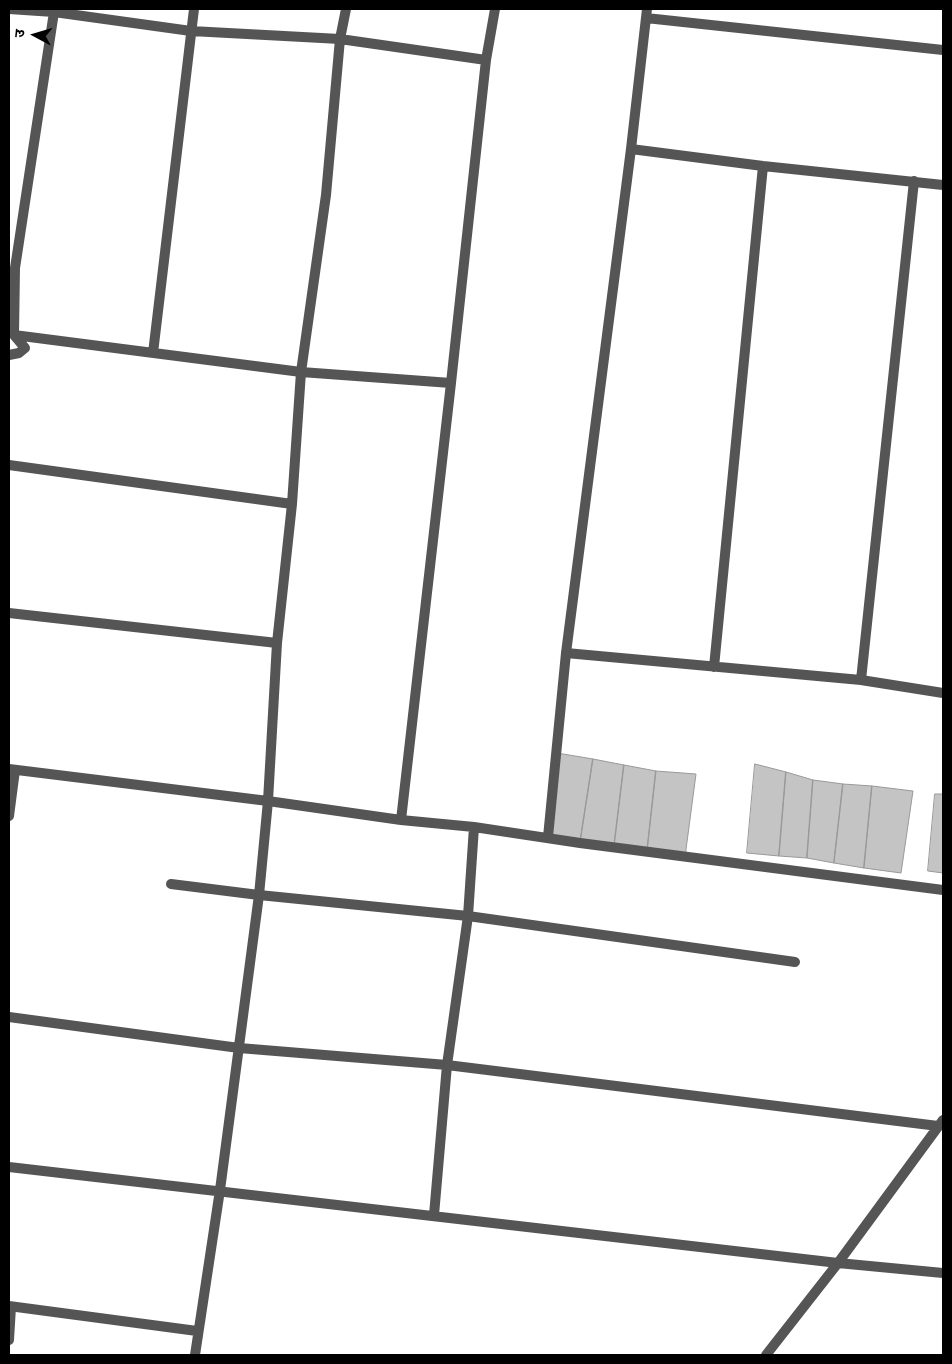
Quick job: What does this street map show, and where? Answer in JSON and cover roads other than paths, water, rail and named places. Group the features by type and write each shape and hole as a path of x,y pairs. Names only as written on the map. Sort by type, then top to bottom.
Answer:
{"street":[{"path":"9,9 54,12 191,31 340,39 486,60"},
{"path":"153,353 194,9"},
{"path":"195,1355 220,1190 259,895 268,801 277,643 292,504 301,372 326,195 340,39 346,9"},
{"path":"401,820 486,60 494,9"},
{"path":"9,355 19,353 25,348 14,335 12,267 54,12"},
{"path":"548,838 566,654 631,149 646,13 943,50"},
{"path":"631,149 763,166 943,185"},
{"path":"714,667 763,166"},
{"path":"860,680 914,182"},
{"path":"14,335 301,372 451,383"},
{"path":"9,465 292,504"},
{"path":"9,613 277,643"},
{"path":"566,654 860,680 943,693"},
{"path":"9,816 12,770 268,801 401,820 474,827 943,890"},
{"path":"434,1215 447,1065 468,916 474,827"},
{"path":"171,884 259,895 468,916 795,962"},
{"path":"9,1017 239,1048 447,1065 941,1123 766,1355"},
{"path":"9,1166 943,1273"},
{"path":"9,1340 10,1306 197,1332"}]}
